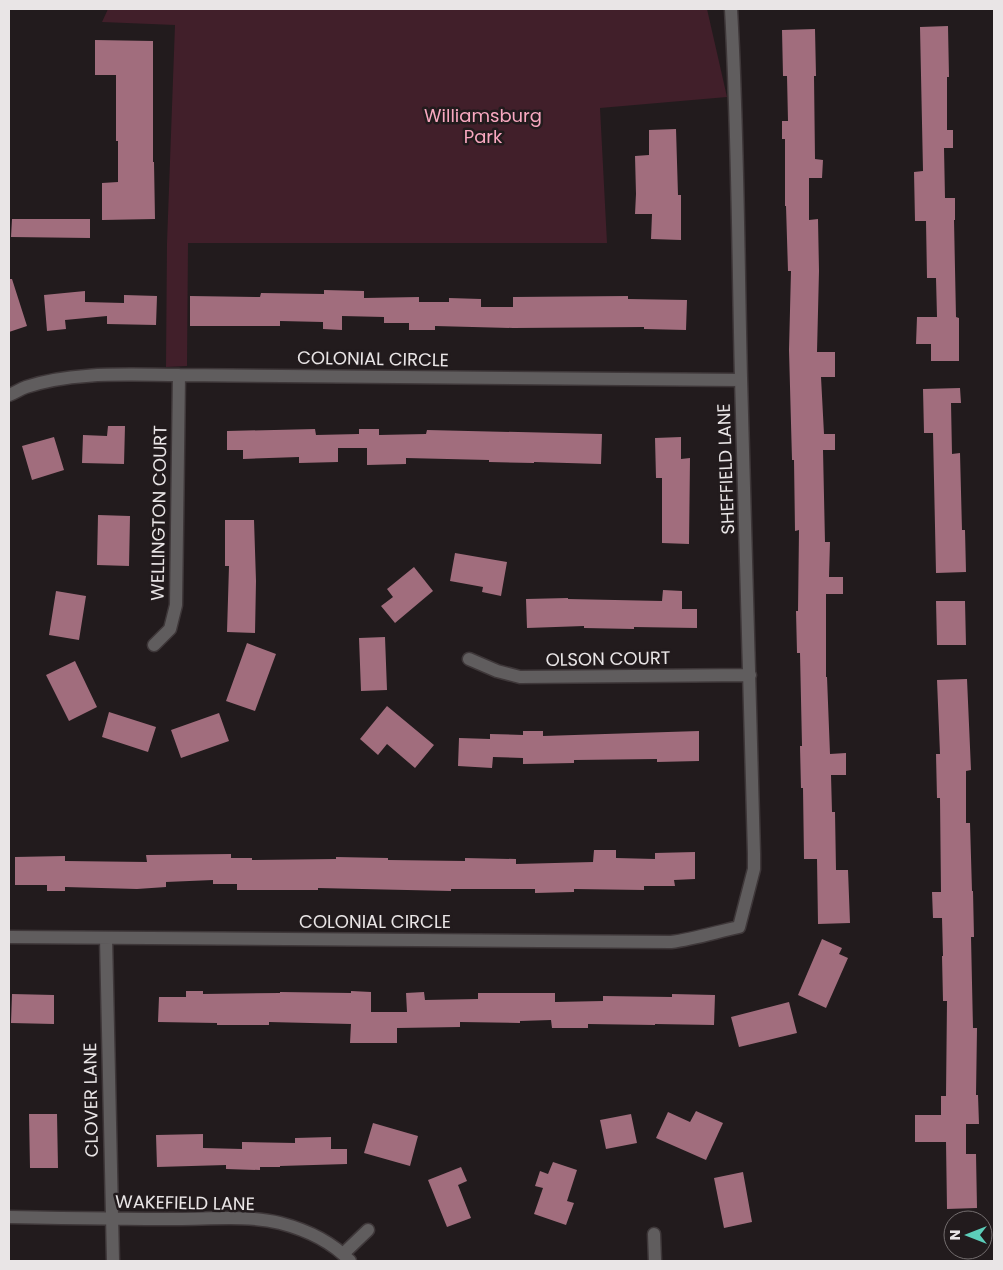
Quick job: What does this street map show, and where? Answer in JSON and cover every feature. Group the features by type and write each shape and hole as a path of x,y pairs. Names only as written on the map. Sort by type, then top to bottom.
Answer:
{"street":[{"name":"SHEFFIELD LANE","path":"731,9 754,869 739,927"},
{"name":"COLONIAL CIRCLE","path":"9,395 27,387 57,379 86,376 179,375 741,380"},
{"name":"WELLINGTON COURT","path":"154,646 170,629 176,605 179,375"},
{"name":"OLSON COURT","path":"469,659 497,671 520,677 750,675"},
{"name":"COLONIAL CIRCLE","path":"9,936 671,942 739,927"},
{"name":"CLOVER LANE","path":"106,938 112,1261"},
{"name":"WAKEFIELD LANE","path":"9,1217 247,1219 278,1223 308,1232 326,1242 346,1258"},
{"path":"346,1258 368,1230"},
{"path":"654,1234 655,1261"}],"green space":[{"name":"Williamsburg Park","path":"108,9 707,9 727,97 600,108 607,243 188,243 187,366 166,367 167,243 175,25 102,22"}],"building":[{"path":"948,26 947,130 953,130 953,148 944,148 945,198 955,198 956,317 959,318 959,361 931,361 931,344 916,344 917,317 937,317 936,278 927,278 926,221 915,221 914,172 923,171 920,27"},
{"path":"815,29 815,159 823,160 822,178 809,178 809,220 818,219 817,352 835,352 835,377 821,377 824,434 835,434 835,450 823,450 825,542 830,542 829,577 843,577 843,594 826,594 826,677 830,754 846,753 846,775 831,775 832,812 835,812 836,870 848,870 850,923 818,924 817,859 804,859 803,788 801,788 800,746 802,746 800,653 797,653 796,611 798,611 799,530 795,531 789,350 791,271 788,271 785,206 785,139 782,139 782,121 788,121 787,76 783,76 782,30"},
{"path":"95,40 153,41 155,219 102,220 102,183 118,182 116,75 95,75"},
{"path":"676,129 678,195 681,195 681,240 651,239 652,214 635,214 635,156 649,155 649,130"},
{"path":"12,219 90,219 90,238 11,237"},
{"path":"9,279 12,279 27,326 9,332"},
{"path":"324,290 364,291 364,298 419,297 419,302 449,302 449,298 481,299 481,307 513,307 513,297 628,296 628,299 687,300 686,330 644,329 644,327 513,328 435,326 435,330 409,330 409,323 384,323 384,317 342,316 342,330 323,329 323,322 280,321 280,326 190,326 190,296 260,297 261,293 324,294"},
{"path":"85,291 85,302 124,303 124,295 157,296 156,325 107,324 107,316 65,320 66,329 47,331 44,295"},
{"path":"960,388 961,403 951,403 952,454 960,453 962,530 965,530 966,572 936,573 933,433 924,433 923,389"},
{"path":"108,426 125,426 124,464 82,463 83,435 107,436"},
{"path":"315,429 316,435 359,434 359,429 379,429 379,435 426,434 427,430 602,434 601,464 406,458 406,464 367,465 367,448 338,448 338,462 299,463 299,457 243,459 243,450 227,450 227,431"},
{"path":"54,437 64,470 32,480 22,446"},
{"path":"681,437 681,459 690,458 689,544 662,543 662,478 656,478 655,438"},
{"path":"98,515 130,516 129,566 97,565"},
{"path":"225,520 254,520 255,633 227,632 229,566 225,566"},
{"path":"455,553 507,562 501,596 482,592 483,587 450,581"},
{"path":"414,567 433,591 395,623 381,606 393,597 387,589"},
{"path":"663,590 682,591 682,609 697,609 697,628 634,627 634,629 584,628 584,626 527,628 526,599 568,598 662,601"},
{"path":"56,591 86,596 79,640 49,635"},
{"path":"936,601 965,601 966,645 937,645"},
{"path":"385,637 387,690 361,691 359,638"},
{"path":"247,643 276,654 255,711 226,701"},
{"path":"75,661 97,707 69,721 46,675"},
{"path":"967,679 971,770 966,771 966,823 970,823 973,891 974,937 971,937 973,1028 977,1028 976,1095 978,1095 979,1124 966,1124 966,1154 976,1154 977,1208 947,1209 946,1142 915,1142 915,1115 941,1115 941,1096 946,1096 947,1001 943,1001 942,918 933,918 932,892 941,892 940,798 937,798 936,754 940,754 937,680"},
{"path":"387,706 434,745 415,768 387,744 378,755 360,739"},
{"path":"109,712 156,727 148,752 102,737"},
{"path":"219,713 229,741 181,758 171,730"},
{"path":"523,731 543,731 543,736 699,731 699,761 657,762 657,759 574,760 574,763 523,764 523,758 493,757 492,768 458,766 459,738 490,739 490,734 523,735"},
{"path":"594,850 616,850 616,858 655,859 655,853 695,852 695,879 674,880 675,886 644,886 644,890 574,889 574,892 535,893 535,889 451,889 451,891 318,888 318,890 237,890 237,884 213,884 213,880 166,882 166,887 137,889 65,887 65,891 47,891 47,885 15,885 15,857 65,856 65,861 147,862 146,855 231,854 231,858 252,858 252,860 336,859 336,857 465,861 465,858 516,859 516,864 593,862"},
{"path":"822,939 842,948 839,954 848,958 826,1008 798,995"},
{"path":"186,991 203,991 203,994 371,992 371,1012 407,1012 406,993 424,992 425,1000 478,999 478,993 555,993 555,1002 603,1001 603,996 672,997 672,994 715,995 714,1025 588,1024 588,1028 552,1028 551,1020 520,1021 520,1023 460,1022 460,1027 397,1028 397,1043 350,1043 351,1024 269,1022 269,1025 217,1025 217,1023 158,1022 159,997 186,997"},
{"path":"12,994 54,995 54,1024 11,1023"},
{"path":"789,1002 797,1033 739,1047 731,1017"},
{"path":"696,1111 723,1123 706,1160 656,1138 668,1112 690,1122"},
{"path":"29,1114 57,1114 58,1168 30,1168"},
{"path":"631,1114 637,1143 606,1149 600,1120"},
{"path":"373,1123 418,1136 410,1166 364,1153"},
{"path":"203,1134 203,1148 242,1149 242,1142 295,1143 295,1138 331,1137 331,1149 347,1149 347,1164 260,1167 260,1170 226,1169 226,1165 157,1167 156,1135"},
{"path":"553,1162 577,1170 567,1201 574,1203 566,1225 534,1214 543,1188 535,1186 540,1171 548,1174"},
{"path":"461,1167 467,1181 458,1185 471,1218 447,1227 428,1180"},
{"path":"743,1172 752,1222 724,1228 714,1178"}]}
